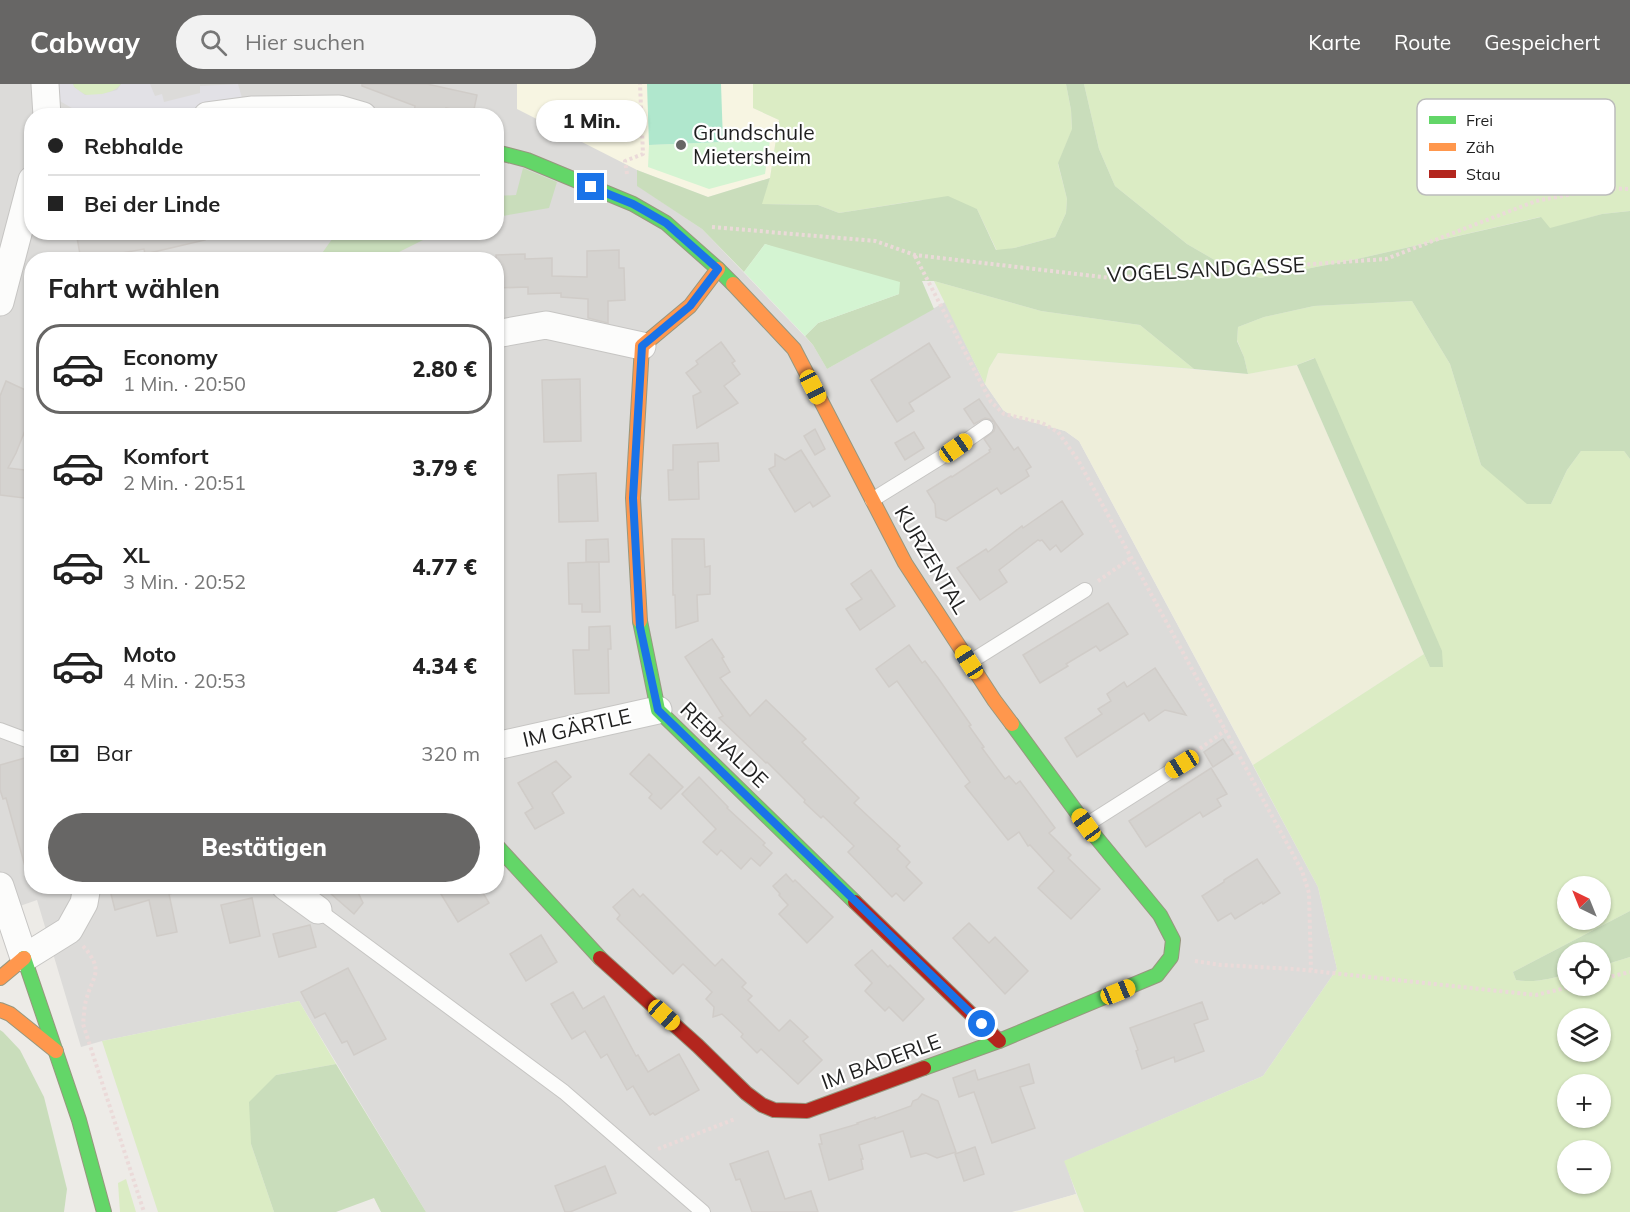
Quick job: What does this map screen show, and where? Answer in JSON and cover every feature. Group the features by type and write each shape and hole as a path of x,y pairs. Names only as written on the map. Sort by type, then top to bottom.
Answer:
{"street":[{"path":"45,84 46,108"},
{"path":"280,108 348,103"},
{"name":"KURZENTAL","path":"504,154 528,160 633,204 666,223 718,269 794,349 905,563 994,700 1086,825 1160,915 1173,940 1171,957"},
{"path":"0,302 7,245 24,201"},
{"path":"504,333 546,325 642,346 690,306 718,269"},
{"name":"REBHALDE","path":"642,346 633,498 640,627 658,710 999,1041"},
{"name":"IM GÄRTLE","path":"504,744 658,710"},
{"path":"504,854 596,954 698,1046 746,1094 762,1105"},
{"path":"0,886 16,956 56,1052 79,1120 104,1212"},
{"path":"0,978 16,956 69,930 84,903 86,894"},
{"path":"296,894 318,910"},
{"name":"IM BADERLE","path":"762,1105 774,1110 807,1111 999,1041 1157,975 1171,957"},
{"path":"0,1010 10,1014 56,1052"},
{"path":"83,1192 90,1162"}],"lane":[{"path":"872,500 986,428"},
{"path":"969,662 1085,590"},
{"path":"0,730 24,739"},
{"path":"1086,825 1182,764"},
{"path":"318,910 564,1092 703,1212"}],"path":[{"path":"640,84 643,154"},
{"name":"VOGELSANDGASSE","path":"1615,188 1630,189"},
{"name":"VOGELSANDGASSE","path":"666,223 875,241 915,255 1111,278 1386,259 1536,201 1567,195"},
{"path":"915,255 991,402 1004,414 1042,423 1058,432 1078,460 1302,871 1310,893 1311,970"},
{"path":"1085,590 1131,558"},
{"path":"1182,764 1185,759 1226,730"},
{"path":"69,930 87,950 96,966 95,978 86,999 83,1024 144,1212"},
{"path":"1171,957 1221,965 1311,970 1536,995 1557,990"},
{"path":"1611,976 1630,972"},
{"path":"639,1157 742,1116 762,1105"}],"shaded area":[{"path":"0,84 753,84 637,171 638,186 702,229 813,345 827,369 945,302 985,384 1003,410 1014,417 1065,431 1079,441 1318,887 1337,969 1263,1076 1065,1161 1076,1194 1012,1212 426,1212 299,1001 81,1047 37,900 0,913"},
{"path":"54,84 73,84 85,95 117,90 121,84 150,84 155,96 162,94 164,102 200,93 200,86 238,84 244,105 219,108 72,108 58,100"},
{"name":"Grundschule Mietersheim","path":"517,84 753,84 753,108 779,120 770,178 708,197 637,170 517,109"}],"green space":[{"path":"73,84 121,84 111,92 87,95"},
{"path":"647,84 721,84 723,142 649,145"},
{"path":"753,84 1066,84 1072,130 1058,164 1067,199 1066,213 1055,237 997,251 977,209 921,200 839,213 818,205 761,204 770,178 779,120 753,108"},
{"path":"1066,84 1084,84 1099,149 1115,186 1187,244 1225,266 1260,278 1357,259 1541,217 1550,228 1602,214 1630,211 1630,459 1624,451 1581,451 1567,470 1551,504 1527,504 1481,465 1450,364 1412,301 1314,306 1264,317 1238,327 1237,341 1248,374 1194,369 1140,325 1041,311 934,281 922,281 934,309 827,369 805,336 818,323 899,294 765,244 744,272 702,229 637,186 637,170 708,197 770,178 762,204 818,205 839,213 948,196 977,209 996,250 1014,248 1055,237 1066,213 1067,199 1058,163 1072,129"},
{"path":"1084,84 1630,84 1630,211 1602,214 1549,229 1540,217 1357,259 1260,278 1225,266 1187,244 1115,186 1099,149"},
{"path":"770,140 765,174 709,189 648,167 649,145"},
{"path":"523,168 557,182 549,208 504,216 504,196 516,195"},
{"path":"331,240 423,240 399,252 323,252"},
{"path":"765,244 900,282 899,294 818,323 805,336 744,272"},
{"path":"934,281 1041,311 1140,325 1194,369 998,353 989,368 985,384"},
{"path":"1412,301 1450,364 1481,465 1551,504 1567,470 1581,451 1624,451 1630,459 1630,911 1611,921 1611,876 1557,876 1557,930 1594,930 1571,942 1557,942 1557,949 1513,972 1516,980 1542,980 1557,976 1557,996 1611,996 1611,963 1630,957 1630,1212 1084,1212 1064,1161 1263,1076 1337,969 1318,887 1253,765 1424,654 1430,667 1314,358 1297,365 1248,374 1237,340 1238,327 1264,317 1314,306"},
{"path":"998,353 1247,374 1297,365 1424,654 1253,765 1079,441 1065,431 1013,417 1003,410 985,384 989,368"},
{"path":"1315,358 1442,651 1443,667 1430,667 1297,365"},
{"path":"1630,911 1630,957 1611,963 1611,942 1571,942 1594,930 1611,930 1611,921"},
{"path":"1557,949 1557,976 1542,980 1516,980 1513,972"},
{"path":"299,1001 336,1064 276,1075 251,1144 274,1212 158,1212 102,1041"},
{"path":"0,1030 20,1050 44,1097 67,1189 64,1212 0,1212"},
{"path":"336,1064 426,1212 381,1212 374,1198 336,1212 274,1212 251,1144 249,1102 276,1075"},
{"path":"126,1179 136,1212 120,1212 118,1183"},
{"path":"1076,1194 1084,1212 1012,1212 1019,1211"}],"building":[{"path":"362,84 427,84 477,95 474,108 415,108 415,106 362,86"},
{"path":"77,240 205,240 154,252 145,252 144,249 127,252 80,252"},
{"path":"619,250 619,268 624,268 625,300 608,301 608,323 588,318 588,299 561,297 561,293 528,294 528,287 504,288 504,255 525,254 525,259 552,258 552,276 587,277 587,251"},
{"path":"721,342 735,361 732,363 740,374 724,386 738,403 697,428 693,396 701,392 686,373 698,364 696,361"},
{"path":"929,343 950,377 909,403 914,411 897,422 871,380"},
{"path":"580,379 581,441 544,442 542,380"},
{"path":"6,381 24,389 24,433 8,468 24,470 24,498 0,495 0,396"},
{"path":"979,399 1014,450 1018,447 1031,467 1026,470 1029,476 1001,494 997,488 946,521 936,517 935,504 927,491 990,452 991,449 984,439 994,431 994,422 985,418 974,424 964,409"},
{"path":"815,429 825,449 815,455 804,436"},
{"path":"914,432 924,448 905,460 895,443"},
{"path":"718,443 719,461 698,462 699,499 669,500 668,470 673,470 673,445"},
{"path":"801,450 830,496 813,507 810,502 795,512 769,469 775,466 775,454 785,460"},
{"path":"596,473 598,521 559,522 558,475"},
{"path":"1062,501 1083,534 1061,552 1056,545 1050,550 1042,540 1038,540 999,570 1007,582 980,600 957,568 986,549 988,552 1022,526 1023,528"},
{"path":"608,539 609,562 586,562 586,540"},
{"path":"672,539 704,539 705,567 710,566 710,594 697,595 698,621 676,628 675,595 673,595"},
{"path":"599,562 600,612 582,612 582,604 569,604 568,563"},
{"path":"871,570 895,606 860,630 846,609 862,599 851,584"},
{"path":"1108,603 1128,634 1100,651 1096,646 1040,683 1023,655"},
{"path":"610,626 609,693 575,694 573,650 589,650 589,627"},
{"path":"712,639 724,657 722,658 730,672 720,678 750,716 766,700 806,739 802,742 859,798 854,803 900,846 897,849 910,862 906,867 922,883 904,901 896,893 892,897 848,852 854,846 823,816 821,818 804,802 805,800 767,762 719,718 723,716 685,657"},
{"path":"909,645 922,663 925,661 938,678 971,725 969,726 984,747 982,748 1005,779 1009,776 1016,784 1020,781 1055,828 1049,833 1071,855 1068,858 1100,889 1071,919 1038,888 1054,871 1030,845 1028,846 1019,832 1008,840 965,786 970,782 897,681 889,687 876,669"},
{"path":"1155,668 1186,715 1165,710 1149,721 1144,713 1077,757 1065,738 1102,714 1098,709 1111,701 1107,694 1124,682 1127,687"},
{"path":"1223,739 1233,754 1213,767 1204,752"},
{"path":"649,754 683,787 661,809 649,798 652,794 630,774"},
{"path":"24,758 24,863 6,798 3,799 0,790 0,765"},
{"path":"556,761 571,777 552,793 564,813 535,829 525,813 533,808 518,783"},
{"path":"1211,768 1227,794 1217,799 1221,806 1203,817 1200,812 1146,847 1129,821"},
{"path":"699,777 727,808 765,843 763,845 772,853 760,866 751,858 741,869 721,850 717,855 703,842 716,829 682,794"},
{"path":"1257,859 1280,893 1235,919 1231,913 1218,921 1202,896"},
{"path":"786,874 833,917 807,943 779,914 788,905 773,886"},
{"path":"633,889 640,897 643,894 715,966 722,959 746,983 742,987 752,996 748,1000 779,1031 790,1020 808,1037 803,1041 822,1060 798,1084 761,1049 757,1053 741,1037 743,1034 722,1014 713,1017 714,1007 706,999 712,992 683,964 673,974 617,919 620,915 613,907"},
{"path":"111,894 169,894 177,932 157,936 149,900 115,910"},
{"path":"331,894 359,894 363,903 354,914"},
{"path":"441,894 484,894 489,903 458,922"},
{"path":"252,898 260,936 230,943 221,905"},
{"path":"969,923 989,943 995,937 1028,971 1005,994 953,938"},
{"path":"310,925 316,947 279,957 273,934"},
{"path":"541,935 557,962 526,981 510,954"},
{"path":"872,950 924,999 903,1021 889,1007 885,1011 865,991 872,983 855,965"},
{"path":"348,968 386,1039 354,1055 347,1041 342,1043 325,1013 315,1018 301,992"},
{"path":"573,992 583,1009 604,996 636,1056 638,1055 648,1072 679,1054 699,1090 655,1115 653,1113 650,1115 633,1086 627,1090 607,1054 601,1058 585,1031 572,1039 551,1004"},
{"path":"1202,1002 1208,1019 1194,1024 1204,1051 1175,1062 1174,1057 1142,1069 1130,1028"},
{"path":"1029,1064 1034,1083 1020,1087 1035,1128 992,1143 974,1092 959,1097 953,1078 975,1070 978,1080"},
{"path":"922,1094 938,1101 956,1152 937,1158 926,1153 911,1157 903,1131 859,1145 863,1169 829,1180 819,1144 822,1144 820,1135 911,1106 913,1101"},
{"path":"975,1147 984,1174 964,1181 955,1154"},
{"path":"768,1151 785,1199 811,1191 818,1212 752,1212 740,1179 736,1180 730,1164"},
{"path":"605,1166 616,1193 565,1212 555,1186"}],"traffic: fast":[{"path":"504,154 527,160 633,204 666,223 733,284"},
{"path":"640,621 658,710 855,902"},
{"path":"924,1068 999,1041 1157,975 1171,957 1173,940 1160,915 1086,825 1012,724"},
{"path":"504,854 600,958"},
{"path":"24,958 79,1120 104,1212"}],"traffic: slow":[{"path":"640,621 633,498 642,346 690,306 718,269"},
{"path":"733,284 794,349 905,563 1012,724"},
{"path":"0,978 24,958"},
{"path":"0,1010 10,1014 56,1051"}],"traffic: jam":[{"path":"855,902 999,1041"},
{"path":"600,958 698,1046 746,1093 762,1105 774,1110 807,1111 924,1068"}],"place":[{"name":"Grundschule Mietersheim","path":"681,145"}],"route":[{"path":"591,187 633,204 666,223 718,269 690,306 642,346 633,498 640,627 658,710 982,1024"}]}
